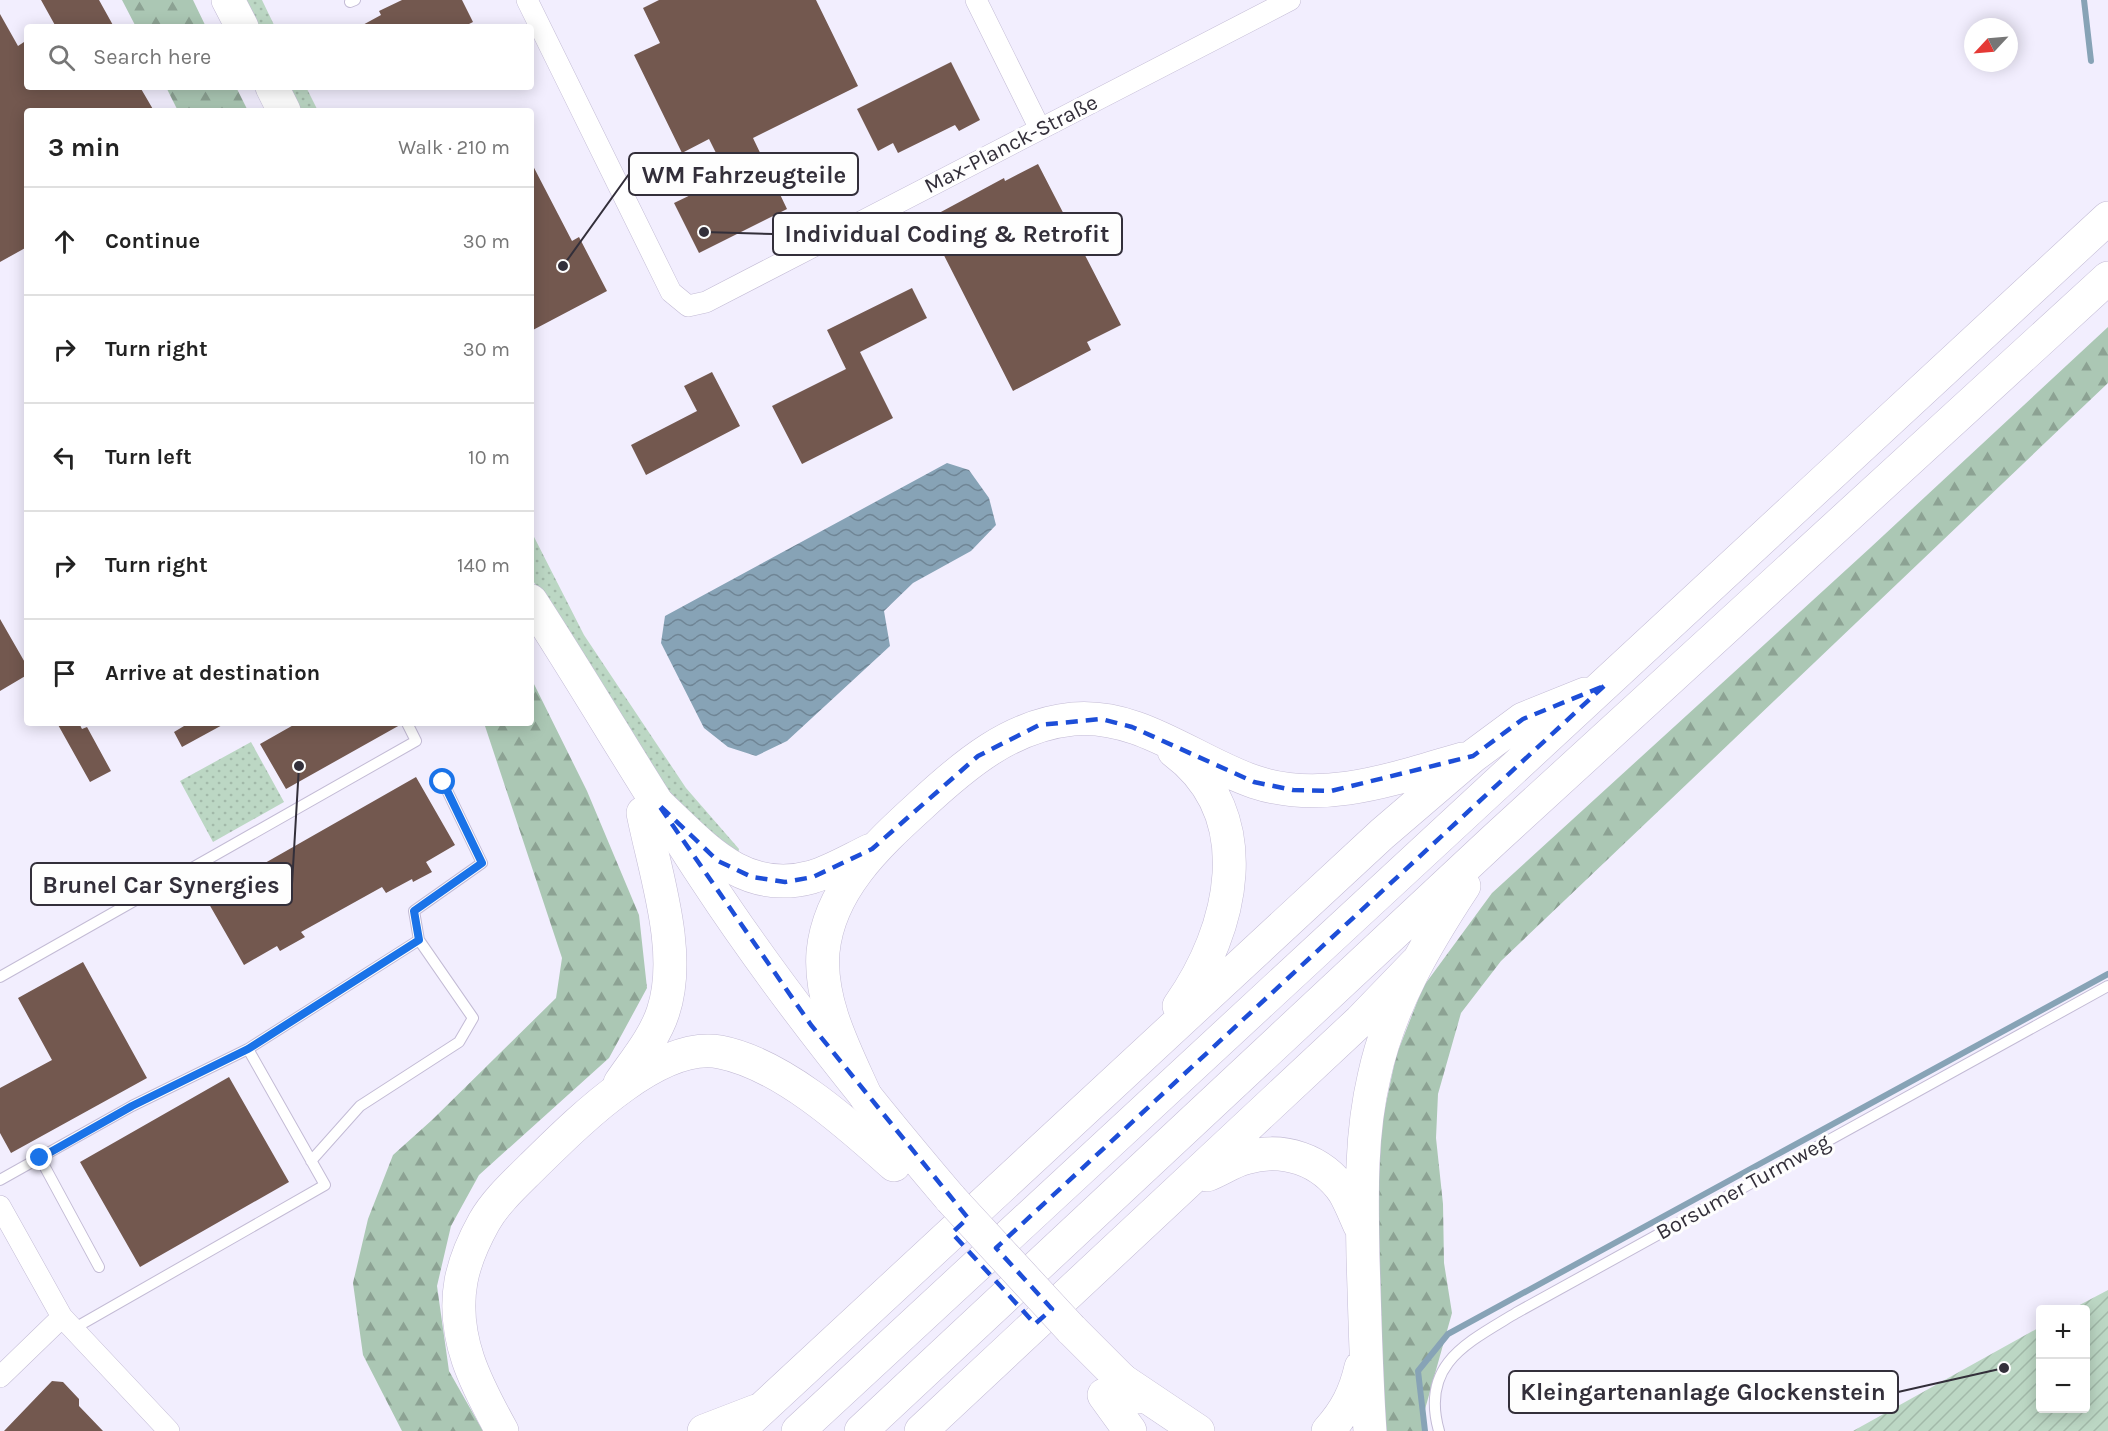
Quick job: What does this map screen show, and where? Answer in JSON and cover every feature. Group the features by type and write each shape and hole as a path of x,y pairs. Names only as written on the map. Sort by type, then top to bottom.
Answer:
{"main road":[{"path":"228,0 240,24"},
{"path":"274,90 282,108"},
{"path":"798,1431 2108,218"},
{"path":"861,1431 1495,839 2108,278"},
{"path":"534,606 742,964 795,1038 894,1165"},
{"path":"534,616 577,704 650,808 866,1097 943,1207"},
{"path":"738,1431 1373,842 1473,756 1523,719 1604,686"},
{"path":"866,1097 826,998 823,953 830,918 845,889 872,849 978,756 1008,738 1040,725 1074,719 1101,719 1132,727 1254,782 1293,790 1331,790 1382,782 1473,756"},
{"path":"1146,1053 1194,986 1213,947 1223,921 1230,869 1228,842 1211,794 1197,772 1180,755 1155,737"},
{"path":"650,808 718,861 752,877 785,882 813,877 872,849"},
{"path":"615,1090 663,1015 671,981 670,944 650,808"},
{"path":"1370,1431 1365,1344 1363,1155 1374,1077 1389,1027 1416,963 1495,839"},
{"path":"921,1431 1360,1021 1416,963"},
{"path":"502,1431 481,1392 464,1352 459,1316 461,1282 469,1253 485,1221 508,1191 563,1135 615,1090 673,1058 719,1052 753,1063 797,1087 843,1120 943,1207 1111,1387 1141,1431"},
{"path":"1184,1186 1246,1158 1275,1154 1303,1158 1324,1170 1344,1192 1363,1233"},
{"path":"1328,1431 1342,1416 1356,1391 1365,1344"},
{"path":"1111,1387 1130,1431"},
{"path":"1111,1387 1175,1431"},
{"path":"1111,1387 1198,1431"},
{"path":"481,1392 527,1431"},
{"path":"704,1431 763,1408"}],"street":[{"name":"Max-Planck-Straße","path":"527,0 671,292 688,306 706,302 1290,0"},
{"path":"976,0 1040,129"},
{"path":"0,1206 68,1323 169,1431"},
{"path":"0,1377 68,1323"}],"lane":[{"path":"0,977 416,741 408,726"},
{"path":"311,1161 360,1106 459,1042 473,1018 419,940 414,911 482,863 443,782"},
{"path":"0,1180 132,1106 248,1049 419,940"},
{"name":"Borsumer Turmweg","path":"1439,1431 1435,1415 1438,1379 1444,1366 1461,1347 1536,1301 2108,986"},
{"path":"68,1323 325,1185 248,1049"},
{"path":"40,1158 99,1267"}],"highlighted area":[{"path":"1604,686 996,1248 1052,1309 1035,1324 952,1233 968,1218 811,1025 658,804 718,861 752,877 785,882 813,877 872,849 978,756 1039,725 1101,719 1132,727 1254,782 1293,790 1331,791 1473,756 1523,719"}],"green space":[{"path":"122,0 193,0 205,24 134,24"},
{"path":"240,0 262,0 274,24 252,24"},
{"path":"168,90 238,90 246,108 176,108"},
{"path":"284,90 308,90 316,108 294,108"},
{"path":"2108,327 2108,383 1501,961 1461,1013 1438,1094 1436,1138 1443,1204 1444,1263 1452,1313 1422,1420 1425,1431 1384,1431 1376,1225 1382,1122 1396,1056 1423,987 1492,893"},
{"path":"534,537 584,635 686,788 739,849 737,860 686,817 570,645 534,582"},
{"path":"534,684 587,791 639,915 647,988 609,1058 479,1175 451,1226 437,1286 449,1371 483,1431 402,1431 363,1355 353,1283 368,1219 393,1155 432,1120 556,998 562,958 485,726 534,726"},
{"path":"251,742 284,802 213,842 180,781"},
{"path":"2108,1290 2108,1431 1853,1431 2036,1329 2036,1413 2090,1413 2090,1305 2080,1305"}],"water":[{"path":"947,463 969,470 989,498 996,525 971,551 913,583 884,611 890,646 787,741 756,756 728,747 704,728 661,643 665,616"}],"building":[{"path":"41,0 99,0 112,24 54,24"},
{"path":"402,0 462,0 473,22 469,24 364,24 381,15 379,11"},
{"path":"659,0 816,0 858,86 753,138 787,209 699,253 674,203 728,177 709,139 682,153 634,55 660,43 643,8"},
{"path":"0,14 18,46 24,42 24,90 142,90 152,108 24,108 24,249 0,262"},
{"path":"951,62 980,120 959,131 955,125 898,153 893,143 878,151 857,109"},
{"path":"1038,164 1121,325 1087,342 1091,350 1013,391 926,220 1004,178 1005,181"},
{"path":"534,168 572,241 579,237 607,291 534,329"},
{"path":"912,288 927,318 860,352 893,418 802,464 772,406 846,369 827,330"},
{"path":"712,372 740,426 646,475 631,445 697,411 684,386"},
{"path":"0,619 24,661 24,677 0,691"},
{"path":"59,726 80,726 82,729 87,727 111,771 90,782"},
{"path":"184,726 220,726 182,747 174,732"},
{"path":"292,726 398,726 286,789 260,744"},
{"path":"416,777 455,845 426,862 432,872 413,882 412,879 386,893 382,887 301,932 305,937 280,951 277,946 244,965 205,897"},
{"path":"83,962 147,1078 11,1153 0,1133 0,1088 52,1060 18,998"},
{"path":"229,1077 289,1182 140,1267 80,1162"},
{"path":"52,1381 63,1382 79,1399 79,1406 103,1431 4,1431"}],"waterway":[{"path":"2084,0 2091,61"},
{"path":"1425,1431 1418,1371 1448,1334 2108,974"}],"place":[{"name":"Individual Coding & Retrofit","path":"704,232"},
{"name":"WM Fahrzeugteile","path":"563,266"},
{"name":"Brunel Car Synergies","path":"299,766"},
{"name":"Kleingartenanlage Glockenstein","path":"2004,1368"}],"route":[{"path":"40,1158 132,1106 248,1049 419,940 414,911 482,863 443,782"}]}
